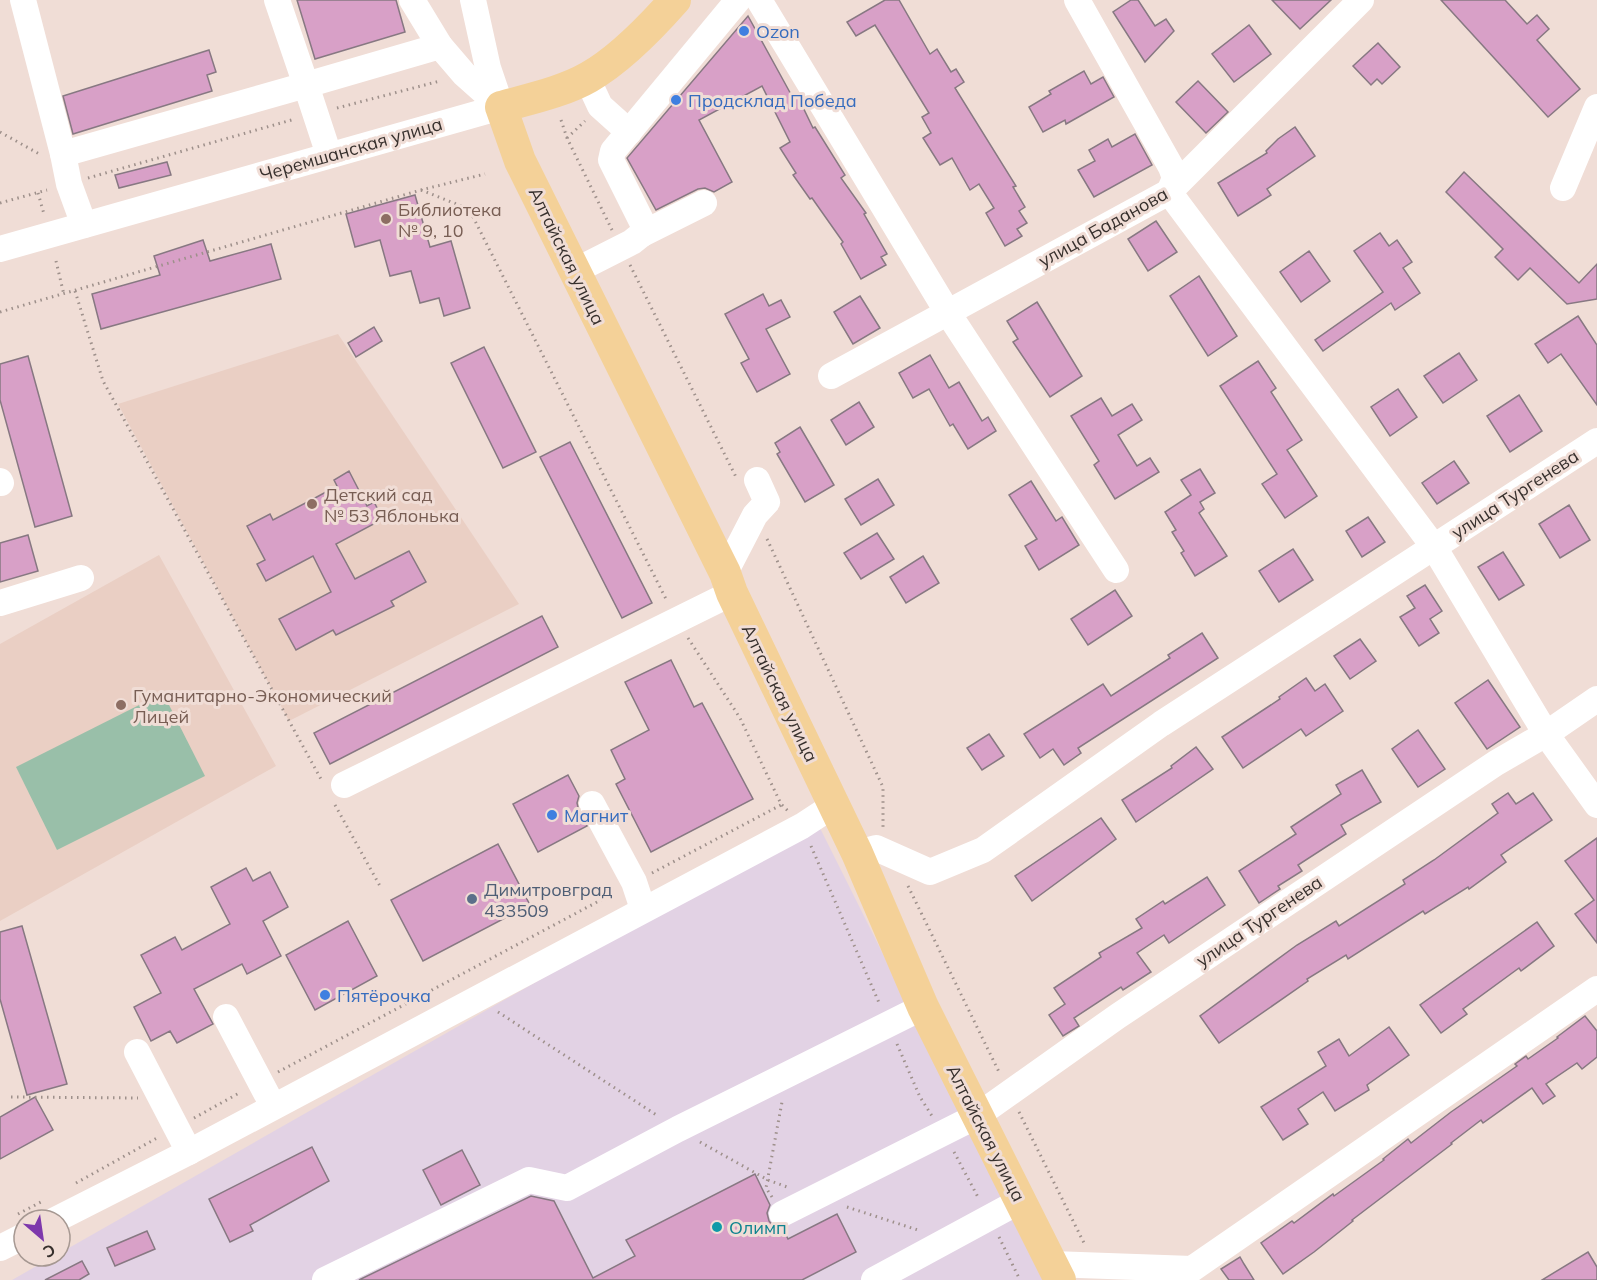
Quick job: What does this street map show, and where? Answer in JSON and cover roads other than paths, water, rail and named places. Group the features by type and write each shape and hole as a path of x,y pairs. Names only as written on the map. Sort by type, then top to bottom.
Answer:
{"main road":[{"name":"Черемшанская улица","path":"501,107 540,96 587,78 627,48 671,2"},
{"name":"Алтайская улица","path":"501,107 520,161 729,583 857,854 923,1007 1056,1272"}],"street":[{"path":"22,0 66,169 84,225"},
{"path":"277,0 329,155"},
{"path":"412,0 440,46 464,74 501,107"},
{"path":"473,0 488,68 501,107"},
{"path":"632,241 644,226 611,160 613,151 738,0"},
{"path":"759,0 948,313 1116,570"},
{"path":"857,854 876,848 930,872 983,850 1161,724 1434,547 1169,192 1175,178 1171,167 1077,0"},
{"name":"улица Баданова","path":"831,376 1169,192 1361,0"},
{"path":"66,169 306,85 440,46"},
{"path":"587,78 600,106 629,132"},
{"name":"Черемшанская улица","path":"0,249 501,107"},
{"path":"1563,189 1597,108"},
{"path":"575,271 704,203"},
{"name":"улица Тургенева","path":"1597,441 1434,547 1546,734 1597,805"},
{"path":"333,789 676,620 729,583 755,515 767,502 748,482"},
{"path":"0,603 81,578"},
{"name":"улица Тургенева","path":"782,1214 977,1116 1118,1016 1486,770 1546,734 1597,699"},
{"path":"592,804 634,882 643,909"},
{"path":"54,1208 189,1152 802,826 834,805"},
{"path":"1056,1272 1095,1266 1192,1269 1597,989"},
{"path":"325,1280 529,1180 567,1188 923,1007"},
{"path":"226,1017 273,1106"},
{"path":"137,1052 189,1152"},
{"path":"874,1280 1020,1201"},
{"path":"0,1248 12,1233"}],"place":[{"name":"Ozon","path":"744,31"},
{"name":"Продсклад Победа","path":"676,100"},
{"name":"Библиотека № 9, 10","path":"386,219"},
{"name":"Детский сад № 53 Яблонька","path":"312,504"},
{"name":"Гуманитарно-Экономический Лицей","path":"121,705"},
{"name":"Магнит","path":"552,815"},
{"name":"Димитровград 433509","path":"472,899"},
{"name":"Пятёрочка","path":"325,995"},
{"name":"Олимп","path":"717,1227"}]}
